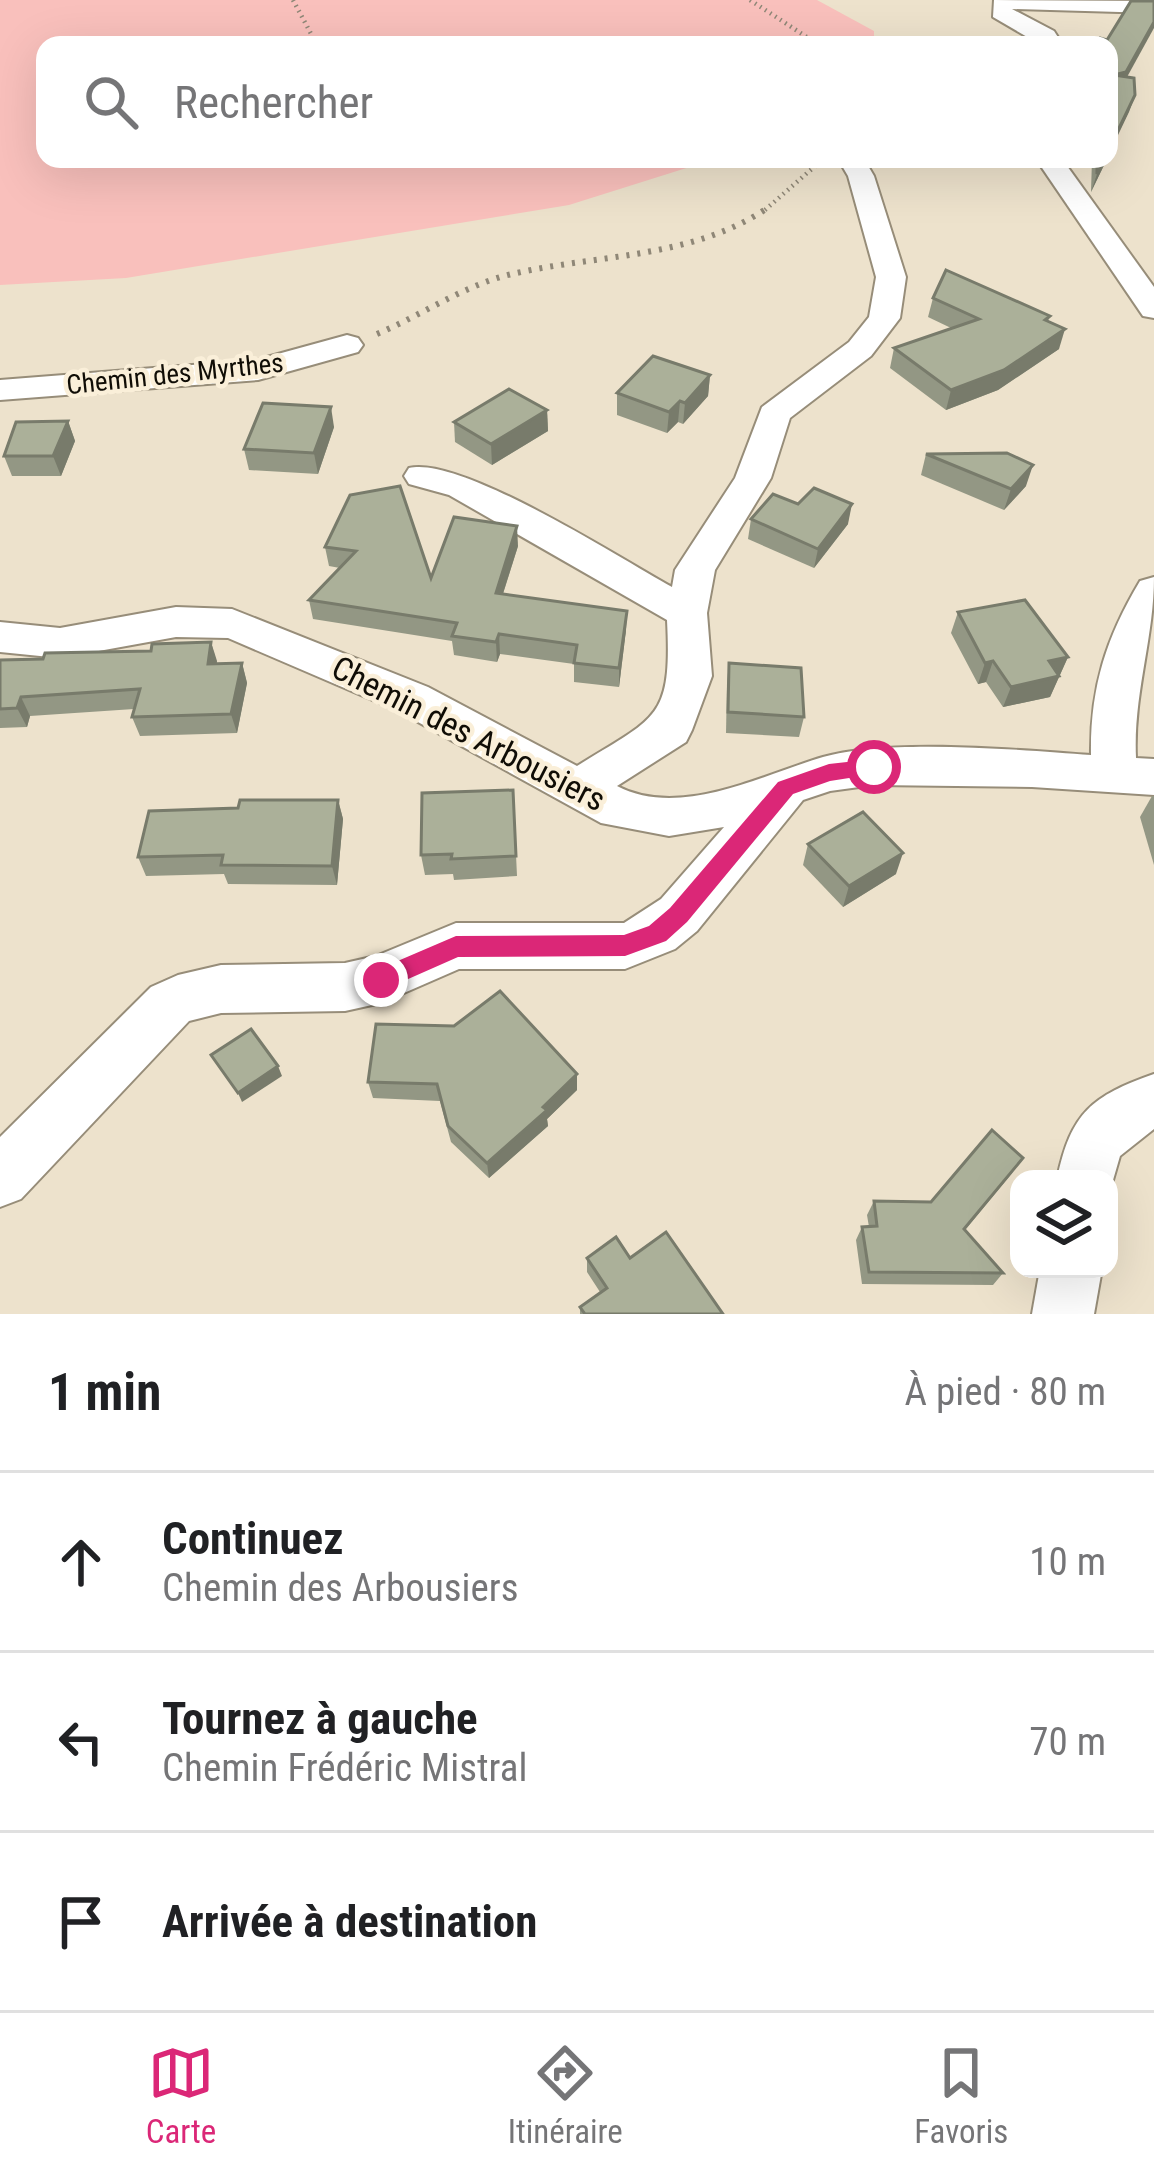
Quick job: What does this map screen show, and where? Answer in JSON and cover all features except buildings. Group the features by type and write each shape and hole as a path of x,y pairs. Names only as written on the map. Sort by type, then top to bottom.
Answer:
{"street":[{"path":"1018,34 1001,12 1001,4 1026,0 1154,7"},
{"path":"577,789 670,730 691,676 687,613 695,570 753,478 774,414 860,349 884,318 891,277 856,168"},
{"path":"1056,168 1154,309"},
{"name":"Chemin des Myrthes","path":"0,391 258,370 347,345"},
{"path":"422,476 462,487 687,613"},
{"path":"1134,775 1112,711 1122,646 1154,591"},
{"name":"Chemin des Arbousiers","path":"0,638 60,643 176,622 232,625 413,699 618,809 669,817 725,808 829,773 874,767 1134,775"},
{"path":"0,1178 170,1004 197,992 221,989 345,987 381,980 456,946 625,946 657,933 679,915 786,788"},
{"path":"1087,1170 1090,1154 1114,1116 1154,1101"},
{"path":"1063,1314 1069,1278"}],"path":[{"path":"293,0 313,36"},
{"path":"750,0 805,36"},
{"path":"347,345 505,275 638,256 729,233 794,192 816,168"}],"shaded area":[{"path":"0,0 817,0 874,31 874,36 36,36 36,168 686,168 569,205 126,278 0,285"}],"route":[{"path":"381,980 425,956 456,946 625,946 657,933 679,915 786,788 829,773 874,767"}]}
